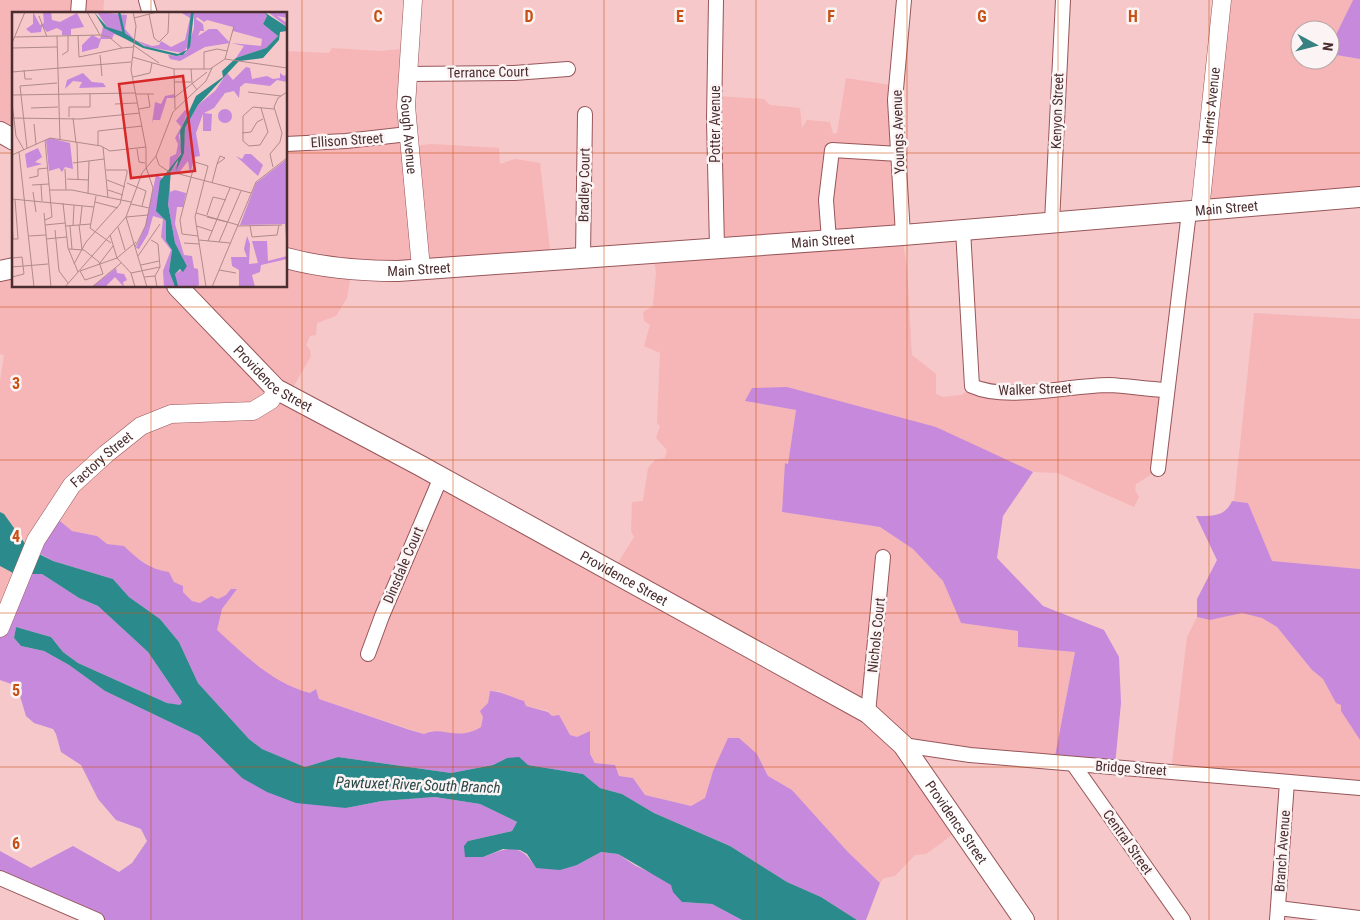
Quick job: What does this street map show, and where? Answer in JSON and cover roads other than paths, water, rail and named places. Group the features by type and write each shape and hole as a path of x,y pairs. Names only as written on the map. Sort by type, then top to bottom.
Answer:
{"main road":[{"path":"0,132 12,139"},
{"name":"Main Street","path":"288,258 359,271 421,268 903,235 1360,197"},
{"name":"Providence Street","path":"179,288 276,389 868,713 903,744 1024,920"}],"street":[{"name":"Gough Avenue","path":"413,0 406,106 421,268"},
{"name":"Potter Avenue","path":"716,0 714,120 717,247"},
{"name":"Youngs Avenue","path":"903,235 895,100 904,0"},
{"name":"Kenyon Street","path":"1052,222 1063,0"},
{"name":"Harris Avenue","path":"1195,211 1222,0"},
{"name":"Terrance Court","path":"407,74 514,73 568,69"},
{"name":"Bradley Court","path":"583,256 585,114"},
{"name":"Ellison Street","path":"288,144 354,141 408,134"},
{"path":"829,240 826,200 832,150 899,154"},
{"path":"1158,469 1166,390 1195,211"},
{"name":"Walker Street","path":"963,230 972,386 979,390 1013,392 1108,385 1166,390"},
{"name":"Factory Street","path":"0,628 36,540 72,486 106,454 141,426 171,414 253,410 271,400 276,389"},
{"name":"Dinsdale Court","path":"368,654 382,616 441,478"},
{"name":"Nichols Court","path":"868,713 883,557"},
{"name":"Bridge Street","path":"903,744 970,755 1360,788"},
{"name":"Central Street","path":"1073,764 1183,920"},
{"name":"Branch Avenue","path":"1278,914 1287,782"},
{"path":"0,878 97,920"},
{"path":"1278,914 1360,918"}],"water":[{"name":"Pawtuxet River South Branch","path":"0,512 4,514 29,549 53,561 113,579 129,597 160,619 179,642 198,683 249,739 262,749 305,767 338,757 451,773 493,765 507,758 519,757 528,765 583,774 600,788 622,794 654,813 730,846 787,882 821,897 857,920 742,920 712,904 682,902 673,892 671,885 618,854 601,852 577,865 560,870 536,868 527,854 520,850 503,849 483,857 465,857 464,846 468,841 512,831 517,822 480,804 435,797 382,801 346,808 296,803 267,792 242,778 199,736 105,691 69,665 44,651 21,646 14,638 16,627 51,637 63,652 78,663 167,703 180,705 182,702 148,652 98,606 79,598 42,574 15,574 0,566"}]}
